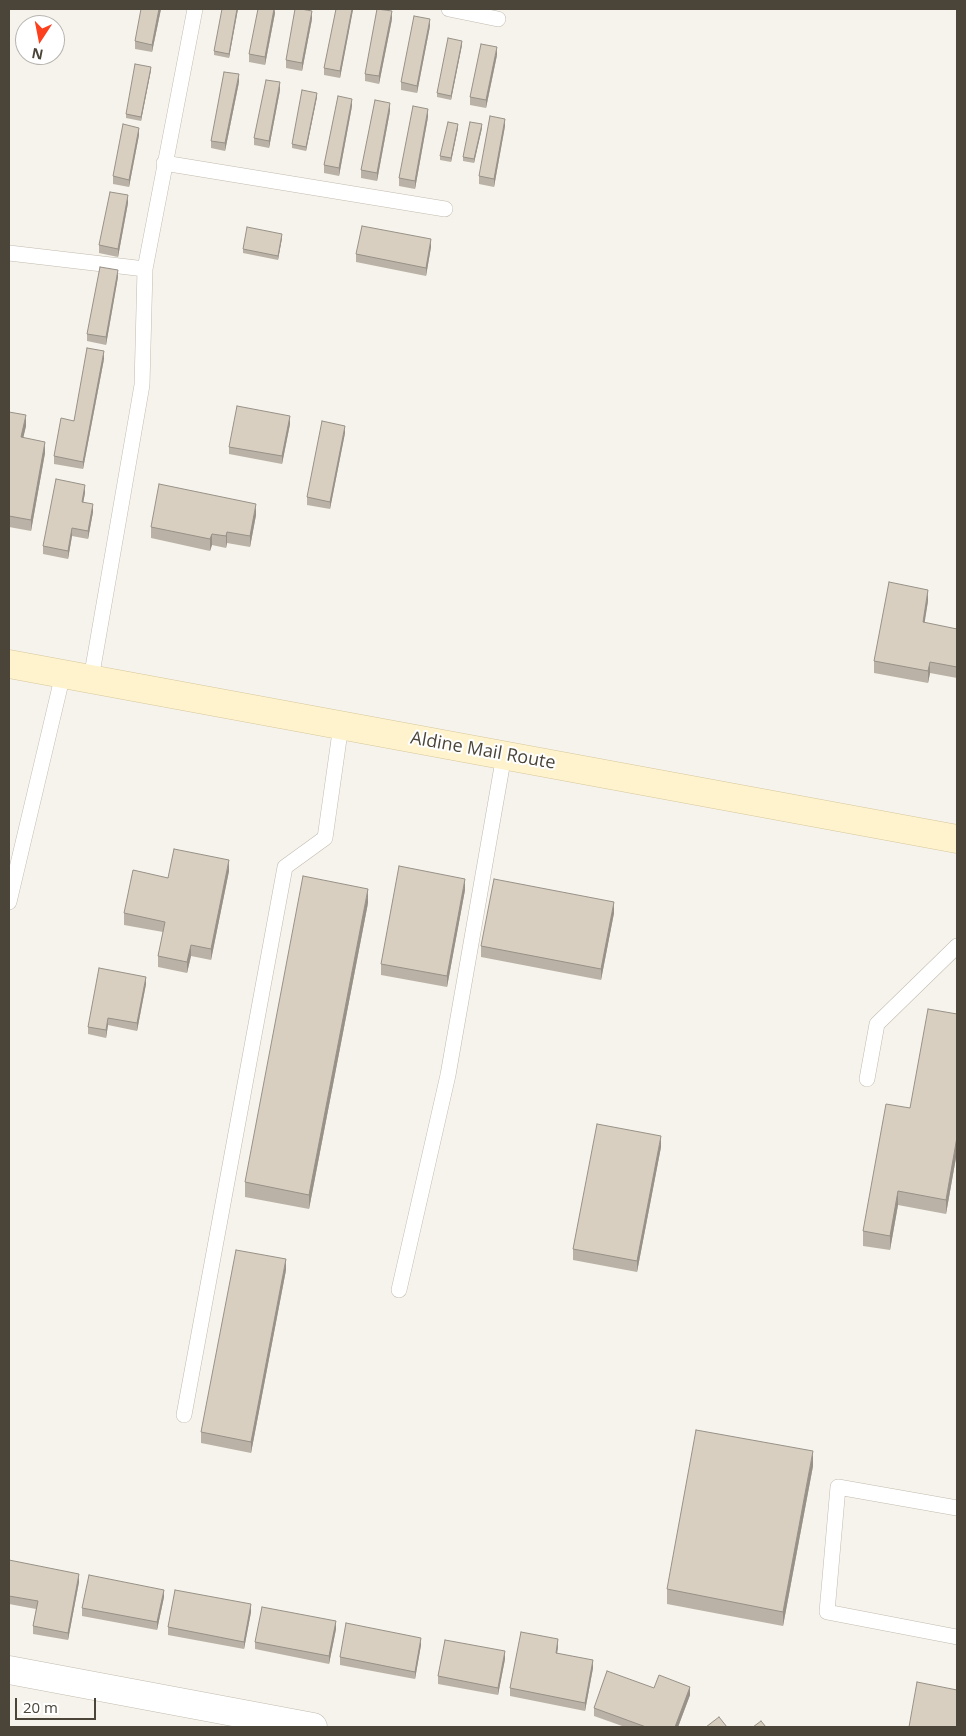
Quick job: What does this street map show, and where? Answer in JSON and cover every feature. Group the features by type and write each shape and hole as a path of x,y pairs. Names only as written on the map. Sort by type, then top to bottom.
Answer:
{"main road":[{"name":"Aldine Mail Route","path":"9,664 957,839"}],"street":[{"path":"9,1670 313,1727"}],"lane":[{"path":"90,679 142,385 145,269 195,9"},
{"path":"449,9 498,19"},
{"path":"164,163 445,209"},
{"path":"9,253 145,269"},
{"path":"9,902 63,674"},
{"path":"184,1415 285,868 325,838 341,725"},
{"path":"399,1290 448,1075 504,755"},
{"path":"867,1079 877,1024 957,946"},
{"path":"957,1508 838,1487 827,1612 957,1637"}],"building":[{"path":"141,9 159,9 152,45 135,41"},
{"path":"222,9 237,9 229,54 214,51"},
{"path":"258,9 274,9 265,57 249,54"},
{"path":"295,9 312,11 302,63 286,60"},
{"path":"336,9 352,9 340,71 324,68"},
{"path":"377,9 392,11 379,76 365,74"},
{"path":"414,16 430,19 417,86 401,82"},
{"path":"448,38 462,41 451,96 437,93"},
{"path":"481,44 497,47 486,100 470,97"},
{"path":"135,64 151,67 141,117 126,114"},
{"path":"224,72 239,74 225,143 211,141"},
{"path":"266,80 280,82 269,141 254,138"},
{"path":"302,90 317,93 306,147 292,144"},
{"path":"338,96 352,99 339,168 324,165"},
{"path":"375,100 390,103 377,173 361,170"},
{"path":"413,106 428,109 415,181 399,178"},
{"path":"490,116 505,119 494,179 479,176"},
{"path":"448,122 458,124 451,158 440,156"},
{"path":"470,122 482,124 474,159 463,157"},
{"path":"123,124 139,128 129,180 113,176"},
{"path":"110,192 128,195 118,249 99,245"},
{"path":"362,226 431,239 426,268 356,254"},
{"path":"247,227 282,234 278,256 243,249"},
{"path":"100,267 118,270 106,337 87,334"},
{"path":"87,348 104,351 83,462 54,456 61,418 74,421"},
{"path":"237,406 290,416 282,456 229,447"},
{"path":"9,412 26,415 21,437 45,442 31,520 9,516"},
{"path":"322,421 345,426 330,502 307,497"},
{"path":"56,479 85,485 82,502 93,504 88,531 72,528 68,551 43,546"},
{"path":"159,484 256,504 250,536 227,532 226,536 212,534 210,539 151,527"},
{"path":"889,582 928,590 923,622 957,629 957,667 930,662 928,671 874,661"},
{"path":"174,849 229,860 211,949 191,945 187,962 158,956 165,922 124,913 133,870 168,878"},
{"path":"399,866 465,879 447,976 381,964"},
{"path":"303,876 368,889 309,1195 245,1182"},
{"path":"494,879 614,902 601,969 481,946"},
{"path":"99,968 146,977 137,1023 108,1018 106,1030 88,1027"},
{"path":"928,1009 957,1014 957,1137 946,1200 898,1191 890,1236 863,1231 886,1104 910,1108"},
{"path":"597,1124 661,1136 637,1261 573,1249"},
{"path":"236,1250 286,1259 251,1442 201,1432"},
{"path":"696,1430 813,1451 783,1612 667,1589"},
{"path":"9,1560 79,1574 68,1633 33,1626 38,1601 9,1596"},
{"path":"89,1575 164,1590 157,1622 82,1608"},
{"path":"175,1590 251,1604 244,1642 168,1627"},
{"path":"262,1607 336,1621 329,1656 255,1642"},
{"path":"346,1623 421,1638 415,1672 340,1657"},
{"path":"521,1632 558,1639 556,1653 593,1660 585,1703 510,1688"},
{"path":"445,1640 505,1651 498,1688 438,1676"},
{"path":"607,1671 654,1688 659,1675 690,1687 675,1727 646,1727 594,1708"},
{"path":"917,1682 957,1690 957,1727 909,1727"},
{"path":"719,1717 727,1727 706,1727"},
{"path":"761,1721 766,1727 753,1727"}]}
